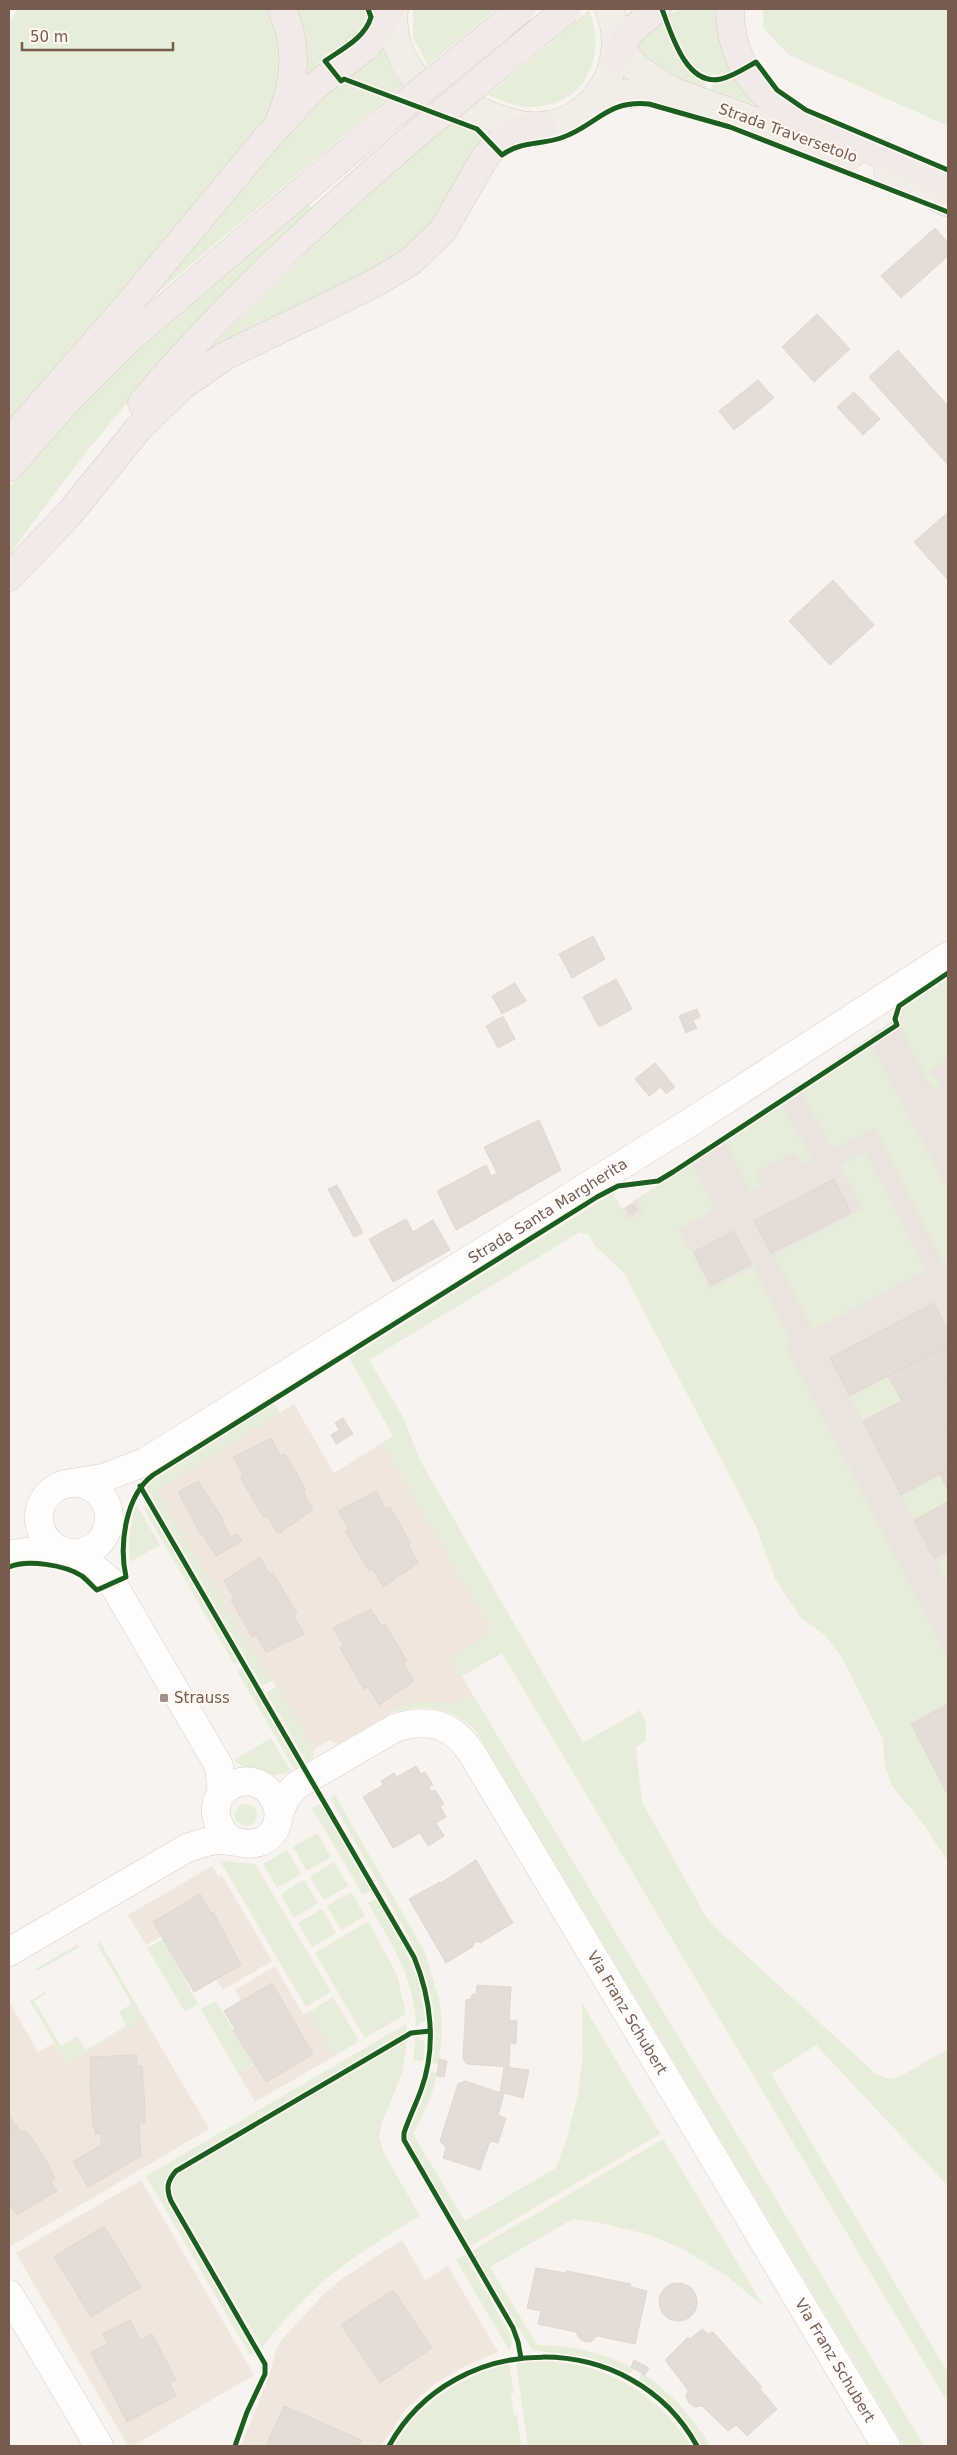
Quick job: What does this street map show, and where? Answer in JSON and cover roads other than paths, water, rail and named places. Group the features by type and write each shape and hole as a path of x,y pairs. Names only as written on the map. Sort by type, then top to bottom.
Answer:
{"highway":[{"path":"265,140 284,109 292,72 292,43 282,9"},
{"path":"9,467 68,400 129,339 387,119 521,9"},
{"path":"9,577 103,450 209,326 301,235 420,131 567,9"},
{"path":"615,36 636,25 657,9"},
{"path":"730,9 733,36 740,58 755,84 776,105 806,124 898,161 948,186"},
{"path":"9,440 117,317 265,140 314,87 368,45 390,16"},
{"path":"9,577 65,519 139,428 182,386 225,356 385,278 410,262 427,248 443,230 484,159 494,146 516,132 542,126"}],"main road":[{"path":"390,16 402,57 414,76"},
{"path":"615,36 631,62 639,70 674,93"},
{"path":"579,113 590,105 607,84 615,36"},
{"path":"472,108 515,124 542,126 567,119 605,99 620,94 674,93"},
{"name":"Strada Traversetolo","path":"674,93 835,149 900,177 948,203"},
{"name":"Strada Traversetolo","path":"900,177 948,186"}],"street":[{"name":"Strada Santa Margherita","path":"9,1543 40,1513 43,1502 50,1493 60,1486 103,1478 145,1462 705,1113 948,956"},
{"name":"Strada Santa Margherita","path":"9,1555 32,1550 73,1553 85,1551 95,1546 103,1538 127,1486 145,1462"},
{"path":"72,1483 83,1484 93,1488 107,1506 113,1584"},
{"path":"40,1513 40,1525 44,1536 52,1545 96,1568 113,1584 219,1766 219,1805 224,1835 232,1841"},
{"name":"Via Franz Schubert","path":"279,1814 286,1797 297,1785 396,1728 413,1722 430,1722 450,1729 462,1741 473,1755 886,2446"},
{"path":"9,1952 187,1848 218,1840 253,1844 263,1840 277,1824 279,1814 277,1803 256,1784 219,1766"},
{"path":"187,1848 238,1782 256,1784"},
{"name":"Via Franz Schubert","path":"256,1784 297,1785"},
{"path":"9,2294 98,2446"}],"place":[{"name":"Strauss","path":"164,1698"}]}
